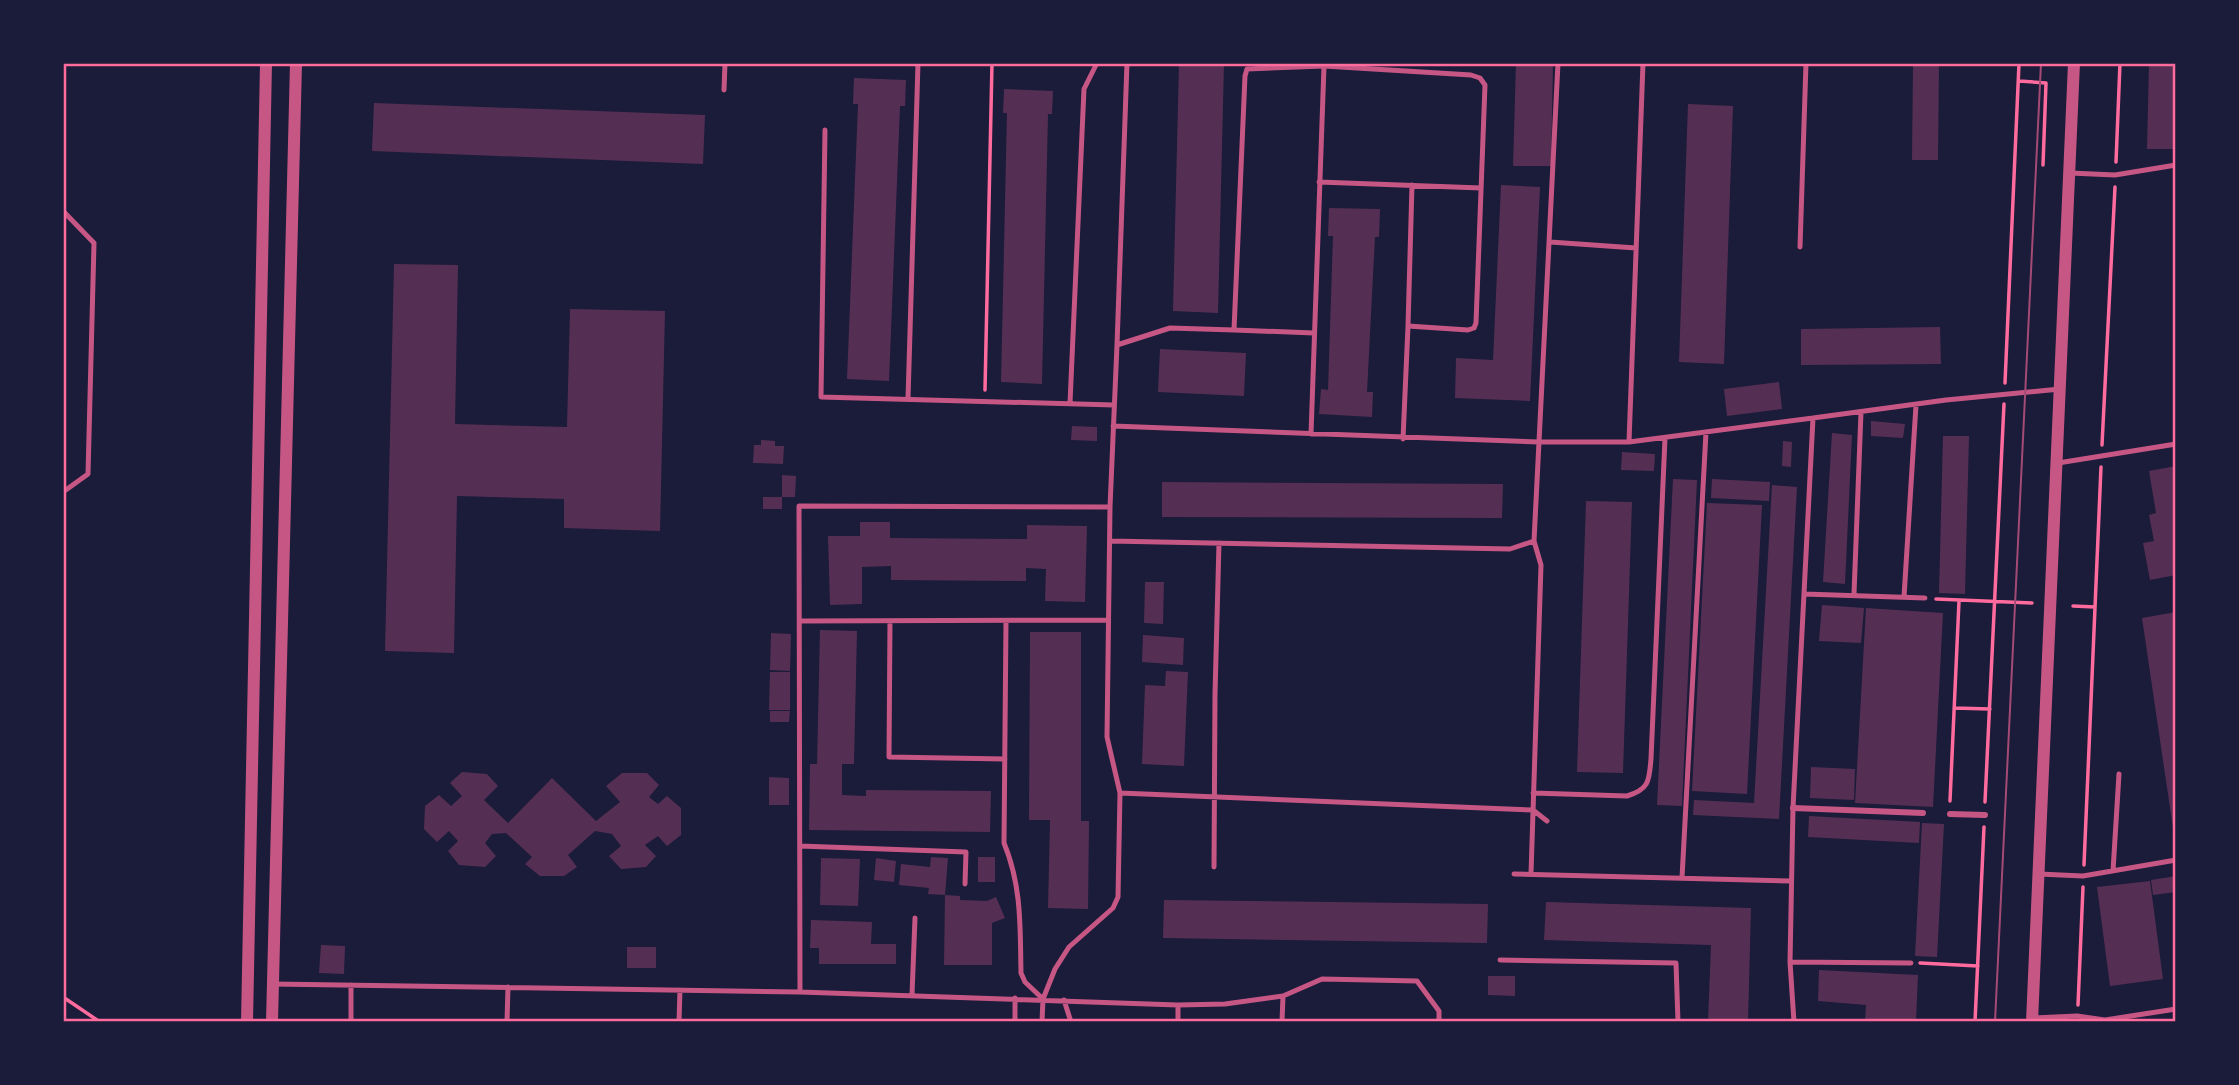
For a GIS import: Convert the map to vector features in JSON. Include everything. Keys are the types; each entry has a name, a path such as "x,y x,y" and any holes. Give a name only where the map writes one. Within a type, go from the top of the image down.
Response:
{"street":[{"path":"247,1022 266,63"},
{"path":"272,1022 296,63"},
{"path":"2032,1020 2074,63"},
{"path":"1793,808 1923,813"},
{"path":"1950,814 1985,815"}],"lane":[{"path":"724,90 725,63"},
{"path":"908,399 918,63"},
{"path":"1070,404 1084,89 1097,63"},
{"path":"1042,1022 1043,999 1055,969 1069,947 1113,908 1118,897 1120,793 1107,737 1108,620 1127,63"},
{"path":"1531,874 1541,565 1534,541 1558,63"},
{"path":"1629,442 1643,63"},
{"path":"1800,247 1806,63"},
{"path":"1234,330 1247,69 1324,65 1471,75 1480,78 1485,85 1474,328 1468,330 1408,326"},
{"path":"1311,434 1324,65"},
{"path":"825,130 821,397 1114,405"},
{"path":"2070,173 2115,176 2176,165"},
{"path":"1319,182 1481,188"},
{"path":"1403,439 1412,186"},
{"path":"63,211 94,243 88,474 63,492"},
{"path":"1549,242 1636,248"},
{"path":"1117,345 1170,328 1314,333"},
{"path":"1113,426 1403,439 1629,442 2060,389"},
{"path":"1905,597 1916,405"},
{"path":"1854,594 1861,412"},
{"path":"1794,1022 1790,962 1793,808 1813,418"},
{"path":"1682,878 1706,432"},
{"path":"1534,793 1627,796 1641,792 1648,783 1665,438"},
{"path":"2057,463 2176,444"},
{"path":"800,992 799,506 1110,507"},
{"path":"1110,541 1510,549 1534,541"},
{"path":"1214,867 1219,543"},
{"path":"1804,594 1925,598"},
{"path":"799,621 1108,620"},
{"path":"890,621 889,757 1005,759"},
{"path":"1006,621 1004,843 1014,867 1019,898 1021,973 1043,999"},
{"path":"2113,871 2119,774"},
{"path":"1120,793 1533,810 1547,821"},
{"path":"800,846 966,852 965,884"},
{"path":"2039,874 2083,876 2176,860"},
{"path":"1514,874 1791,881"},
{"path":"912,995 915,918"},
{"path":"1500,960 1676,963 1678,1022"},
{"path":"1790,962 1911,963"},
{"path":"272,984 800,992 1225,1004 1283,996 1322,979 1417,981 1439,1011 1439,1022"},
{"path":"351,985 351,1022"},
{"path":"507,1022 508,987"},
{"path":"680,990 680,1022"},
{"path":"1282,1022 1283,996"},
{"path":"1015,998 1015,1022"},
{"path":"1064,1000 1071,1022"},
{"path":"1178,1004 1178,1022"},
{"path":"2032,1020 2077,1016 2105,1020 2176,1009"}],"path":[{"path":"985,401 992,63"},
{"path":"1975,1022 2019,63"},
{"path":"2077,1016 2120,63"},
{"path":"2018,81 2046,83 2043,165"},
{"path":"1925,598 2032,603"},
{"path":"1950,814 1959,601"},
{"path":"2073,606 2095,607"},
{"path":"1954,708 1990,709"},
{"path":"1911,963 1978,966"},
{"path":"63,997 100,1022"}],"building":[{"path":"1179,63 1224,63 1218,313 1173,311"},
{"path":"1516,63 1553,63 1551,166 1513,166"},
{"path":"1913,63 1939,63 1938,160 1912,160"},
{"path":"2149,63 2176,63 2176,149 2147,149"},
{"path":"854,78 906,80 905,106 900,106 889,381 847,379 858,104 853,104"},
{"path":"1004,89 1053,91 1052,114 1048,114 1042,384 1001,382 1007,113 1003,113"},
{"path":"374,103 705,115 703,164 372,151"},
{"path":"1688,104 1733,106 1724,364 1679,362"},
{"path":"1501,185 1540,187 1530,401 1455,398 1456,358 1493,360"},
{"path":"1329,208 1380,209 1379,237 1375,237 1367,392 1373,392 1372,417 1319,414 1321,389 1328,390 1333,236 1328,236"},
{"path":"394,264 458,265 455,424 567,427 570,309 665,311 660,531 564,528 564,499 457,496 454,653 385,651"},
{"path":"1940,327 1941,364 1801,365 1801,329"},
{"path":"1160,349 1246,353 1244,396 1158,392"},
{"path":"1779,382 1782,409 1727,416 1724,389"},
{"path":"1871,421 1905,424 1903,438 1871,436"},
{"path":"1072,426 1097,427 1097,441 1071,440"},
{"path":"1832,433 1852,435 1845,584 1823,582"},
{"path":"1943,436 1969,436 1965,594 1939,593"},
{"path":"761,440 775,441 775,446 784,446 783,464 753,463 754,445 761,445"},
{"path":"1783,441 1792,442 1791,467 1782,466"},
{"path":"1622,452 1655,454 1654,471 1621,470"},
{"path":"2176,466 2176,575 2150,580 2143,543 2154,541 2149,515 2156,513 2149,471"},
{"path":"782,475 796,476 795,497 782,497"},
{"path":"1673,479 1697,480 1682,806 1657,805"},
{"path":"1712,479 1770,482 1769,501 1711,498"},
{"path":"1162,482 1503,484 1502,518 1162,517"},
{"path":"1772,485 1797,487 1779,819 1693,815 1694,800 1754,803"},
{"path":"763,497 782,497 782,509 763,509"},
{"path":"1586,501 1632,502 1623,773 1577,772"},
{"path":"1707,503 1762,505 1747,794 1692,791"},
{"path":"860,522 890,522 890,538 1027,539 1027,525 1087,526 1085,602 1045,601 1046,569 1026,568 1026,581 891,580 891,566 862,567 862,604 830,605 828,536 860,536"},
{"path":"1145,582 1164,582 1163,624 1144,623"},
{"path":"1822,605 1864,608 1861,643 1819,641"},
{"path":"1866,608 1943,613 1933,807 1855,803"},
{"path":"2176,612 2176,835 2174,835 2142,618"},
{"path":"820,630 857,631 854,764 842,764 842,795 866,796 866,790 991,791 990,832 809,830 810,764 817,764"},
{"path":"1030,632 1081,632 1081,821 1089,821 1088,909 1048,908 1050,820 1029,820"},
{"path":"771,633 791,634 790,671 770,670"},
{"path":"1143,635 1184,638 1183,665 1142,662"},
{"path":"1166,671 1188,672 1184,766 1142,764 1145,685 1165,686"},
{"path":"770,672 790,672 790,710 769,710"},
{"path":"770,711 790,711 789,722 770,722"},
{"path":"1811,767 1855,769 1854,800 1810,798"},
{"path":"462,772 487,774 498,786 484,800 508,823 552,778 596,821 620,802 606,786 622,773 647,773 659,785 649,797 658,804 667,796 681,808 681,835 667,846 658,836 645,845 656,856 646,867 621,869 609,856 621,846 612,834 595,831 568,855 577,867 564,876 540,876 525,864 532,857 506,833 492,834 485,843 496,856 485,867 459,865 448,851 458,841 449,831 437,842 424,829 425,806 439,795 451,806 462,796 450,783"},
{"path":"769,777 789,778 789,805 769,805"},
{"path":"1809,816 1920,822 1919,843 1808,837"},
{"path":"1922,823 1944,824 1937,957 1915,956"},
{"path":"931,857 948,858 945,895 928,894 929,888 899,885 901,864 930,867"},
{"path":"978,857 995,857 995,882 978,882"},
{"path":"821,858 860,859 858,906 820,905"},
{"path":"876,858 896,861 894,882 874,880"},
{"path":"2176,876 2176,892 2153,895 2151,880"},
{"path":"2150,881 2163,979 2110,986 2097,887"},
{"path":"945,895 960,896 960,900 987,901 996,897 1005,918 992,923 992,965 944,965"},
{"path":"1164,900 1488,904 1487,943 1163,938"},
{"path":"1546,902 1751,908 1748,1022 1708,1022 1711,945 1544,940"},
{"path":"811,920 872,922 871,944 896,944 896,964 819,964 819,948 810,948"},
{"path":"321,945 345,946 344,974 319,973"},
{"path":"627,947 656,947 656,968 627,968"},
{"path":"1819,970 1918,975 1916,1022 1865,1022 1866,1005 1818,1001"},
{"path":"1488,976 1515,976 1515,996 1488,995"}],"tram line":[{"path":"1995,1022 2041,63"}]}
